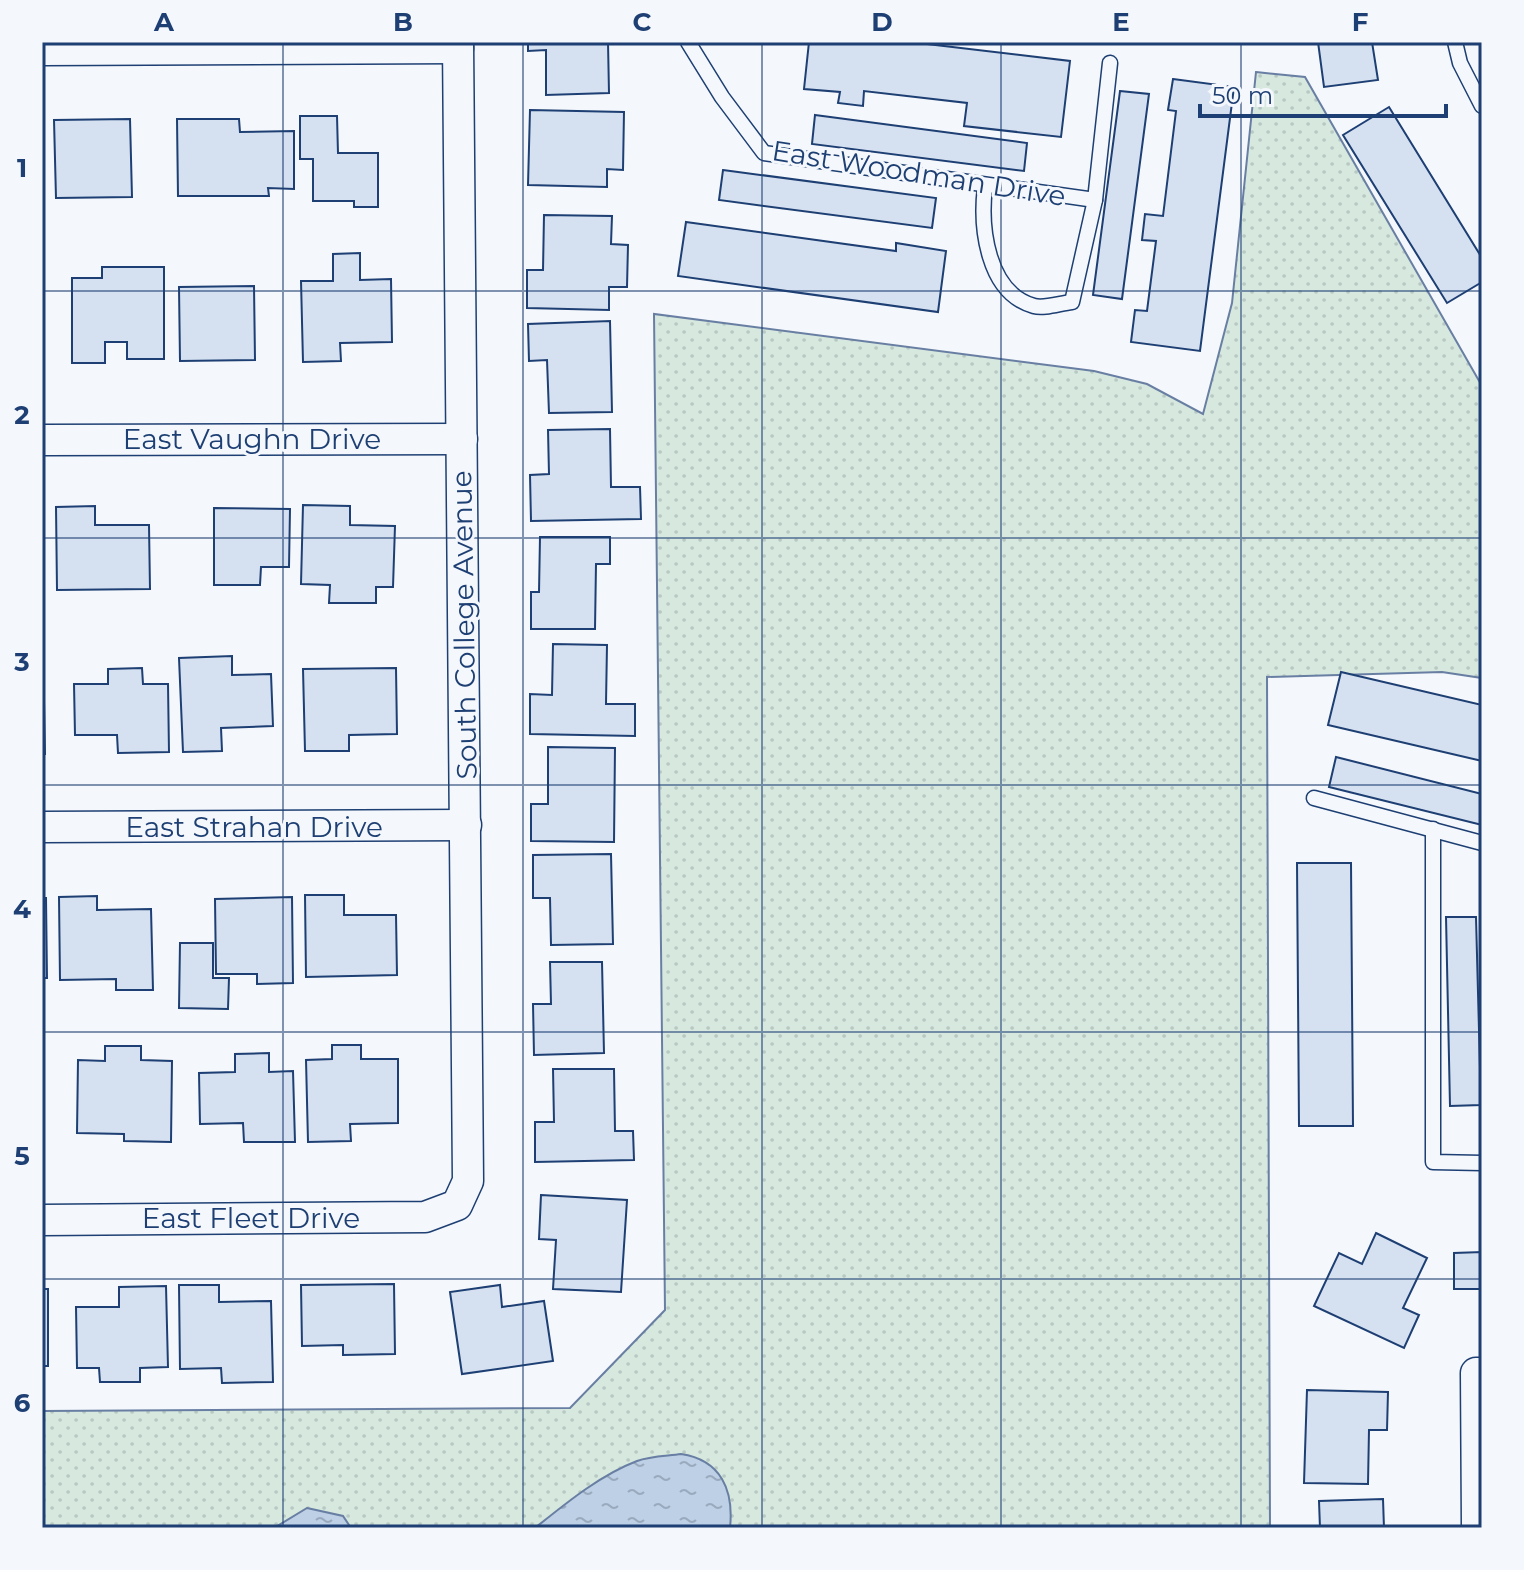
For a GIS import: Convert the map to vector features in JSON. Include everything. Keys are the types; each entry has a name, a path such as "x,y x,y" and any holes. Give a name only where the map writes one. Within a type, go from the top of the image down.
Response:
{"street":[{"path":"42,50 458,45"},
{"name":"South College Avenue","path":"457,1205 468,1181 458,45"},
{"name":"East Vaughn Drive","path":"42,440 462,439"},
{"name":"East Strahan Drive","path":"42,827 466,825"},
{"name":"East Fleet Drive","path":"42,1220 425,1217 457,1205"},
{"path":"1477,1528 1479,1373"}],"lane":[{"name":"East Woodman Drive","path":"688,42 722,97 764,153 985,187 1095,200"},
{"path":"1455,42 1460,63 1482,106"},
{"path":"985,187 982,210 986,253 1012,293 1036,307 1072,302 1095,200 1110,63"},
{"path":"1314,798 1482,843"},
{"path":"1433,829 1433,1162 1482,1163"}],"shaded area":[{"path":"1256,72 1305,77 1482,386 1482,678 1442,672 1267,677 1270,1528 42,1528 42,1411 570,1408 665,1310 654,314 1094,371 1147,384 1203,414 1232,303"}],"water":[{"path":"681,1454 706,1463 722,1479 730,1501 730,1528 535,1528 583,1491 623,1467 647,1458"},
{"path":"307,1508 343,1516 351,1528 274,1528"}],"building":[{"path":"528,42 608,42 609,93 546,95 546,50 528,51"},
{"path":"809,42 910,42 1070,61 1061,137 964,126 967,103 864,91 863,106 838,103 840,92 804,89"},
{"path":"1318,42 1372,42 1378,80 1324,87"},
{"path":"1173,79 1234,87 1200,351 1131,342 1135,310 1147,311 1156,241 1142,240 1145,214 1163,216 1176,111 1168,110"},
{"path":"1120,91 1149,94 1122,299 1093,295"},
{"path":"1389,107 1482,258 1482,282 1447,303 1343,135"},
{"path":"530,110 624,112 623,170 607,169 607,187 528,185"},
{"path":"815,115 1027,143 1024,171 812,144"},
{"path":"300,116 337,116 338,153 378,153 378,207 354,207 354,201 313,201 313,159 300,159"},
{"path":"130,119 132,197 56,198 54,120"},
{"path":"177,119 239,119 240,132 294,131 294,189 268,188 269,196 178,196"},
{"path":"723,170 936,198 932,228 719,200"},
{"path":"544,215 612,216 611,244 628,245 627,287 609,287 609,310 527,308 527,270 543,270"},
{"path":"686,222 896,251 896,243 946,251 938,312 678,276"},
{"path":"360,253 360,280 391,279 392,342 340,343 341,361 303,362 301,281 333,281 333,254"},
{"path":"102,267 164,267 164,359 127,359 127,342 105,342 105,363 72,363 72,278 102,278"},
{"path":"254,286 255,360 180,361 179,287"},
{"path":"610,321 612,412 549,413 547,360 529,361 528,324"},
{"path":"610,429 611,487 640,487 641,519 531,521 530,475 549,474 548,430"},
{"path":"303,505 350,506 350,525 395,526 393,587 376,587 376,603 329,603 330,585 301,584"},
{"path":"95,506 95,525 149,525 150,589 57,590 56,507"},
{"path":"44,508 43,589 42,589"},
{"path":"214,508 290,509 289,567 261,567 260,585 214,585"},
{"path":"540,537 610,537 610,564 596,564 595,629 531,629 531,592 539,592"},
{"path":"553,644 607,645 606,704 635,704 635,736 530,734 530,694 552,695"},
{"path":"43,649 45,754 42,754"},
{"path":"232,656 232,675 271,674 273,726 221,728 222,751 183,752 179,658"},
{"path":"142,668 143,684 168,684 169,752 118,753 117,735 75,735 74,684 108,684 108,669"},
{"path":"396,668 397,734 349,735 349,751 305,751 303,669"},
{"path":"1341,672 1482,705 1482,761 1328,725"},
{"path":"548,747 615,748 614,842 531,841 531,804 548,804"},
{"path":"1336,757 1482,794 1482,825 1329,787"},
{"path":"611,854 613,944 551,945 550,898 533,898 533,855"},
{"path":"1297,863 1351,863 1353,1126 1299,1126"},
{"path":"305,895 344,895 344,915 396,915 397,975 306,977"},
{"path":"97,896 97,910 151,909 153,990 116,990 116,979 60,980 59,897"},
{"path":"292,897 293,983 257,984 257,974 216,974 215,899"},
{"path":"42,898 46,898 47,978 42,978"},
{"path":"1446,917 1476,917 1481,1105 1450,1106"},
{"path":"180,943 213,943 213,978 229,978 228,1009 179,1008"},
{"path":"550,962 602,962 604,1053 534,1055 533,1004 551,1004"},
{"path":"332,1045 361,1045 361,1059 398,1059 398,1123 350,1124 351,1141 308,1142 306,1060 332,1059"},
{"path":"105,1046 141,1046 141,1060 172,1061 171,1142 124,1141 124,1134 77,1133 78,1060 105,1061"},
{"path":"269,1053 269,1072 293,1071 295,1142 244,1142 243,1123 200,1124 199,1073 235,1072 235,1054"},
{"path":"553,1069 614,1069 615,1131 633,1131 634,1160 535,1162 535,1122 554,1122"},
{"path":"541,1195 627,1200 621,1292 553,1289 556,1240 539,1239"},
{"path":"1376,1233 1427,1258 1403,1308 1419,1315 1404,1348 1314,1306 1339,1253 1362,1264"},
{"path":"1482,1252 1482,1289 1454,1289 1454,1253"},
{"path":"394,1284 395,1354 343,1355 343,1345 302,1346 301,1285"},
{"path":"179,1285 219,1285 219,1302 271,1301 273,1382 222,1383 221,1368 180,1369"},
{"path":"500,1285 502,1307 544,1301 553,1361 462,1374 450,1292"},
{"path":"166,1286 168,1367 140,1368 140,1382 100,1382 99,1368 77,1368 76,1307 119,1307 119,1287"},
{"path":"42,1289 48,1289 48,1366 42,1366"},
{"path":"1307,1390 1388,1392 1387,1430 1369,1430 1368,1484 1304,1483"},
{"path":"1383,1499 1384,1528 1320,1528 1319,1501"}]}
